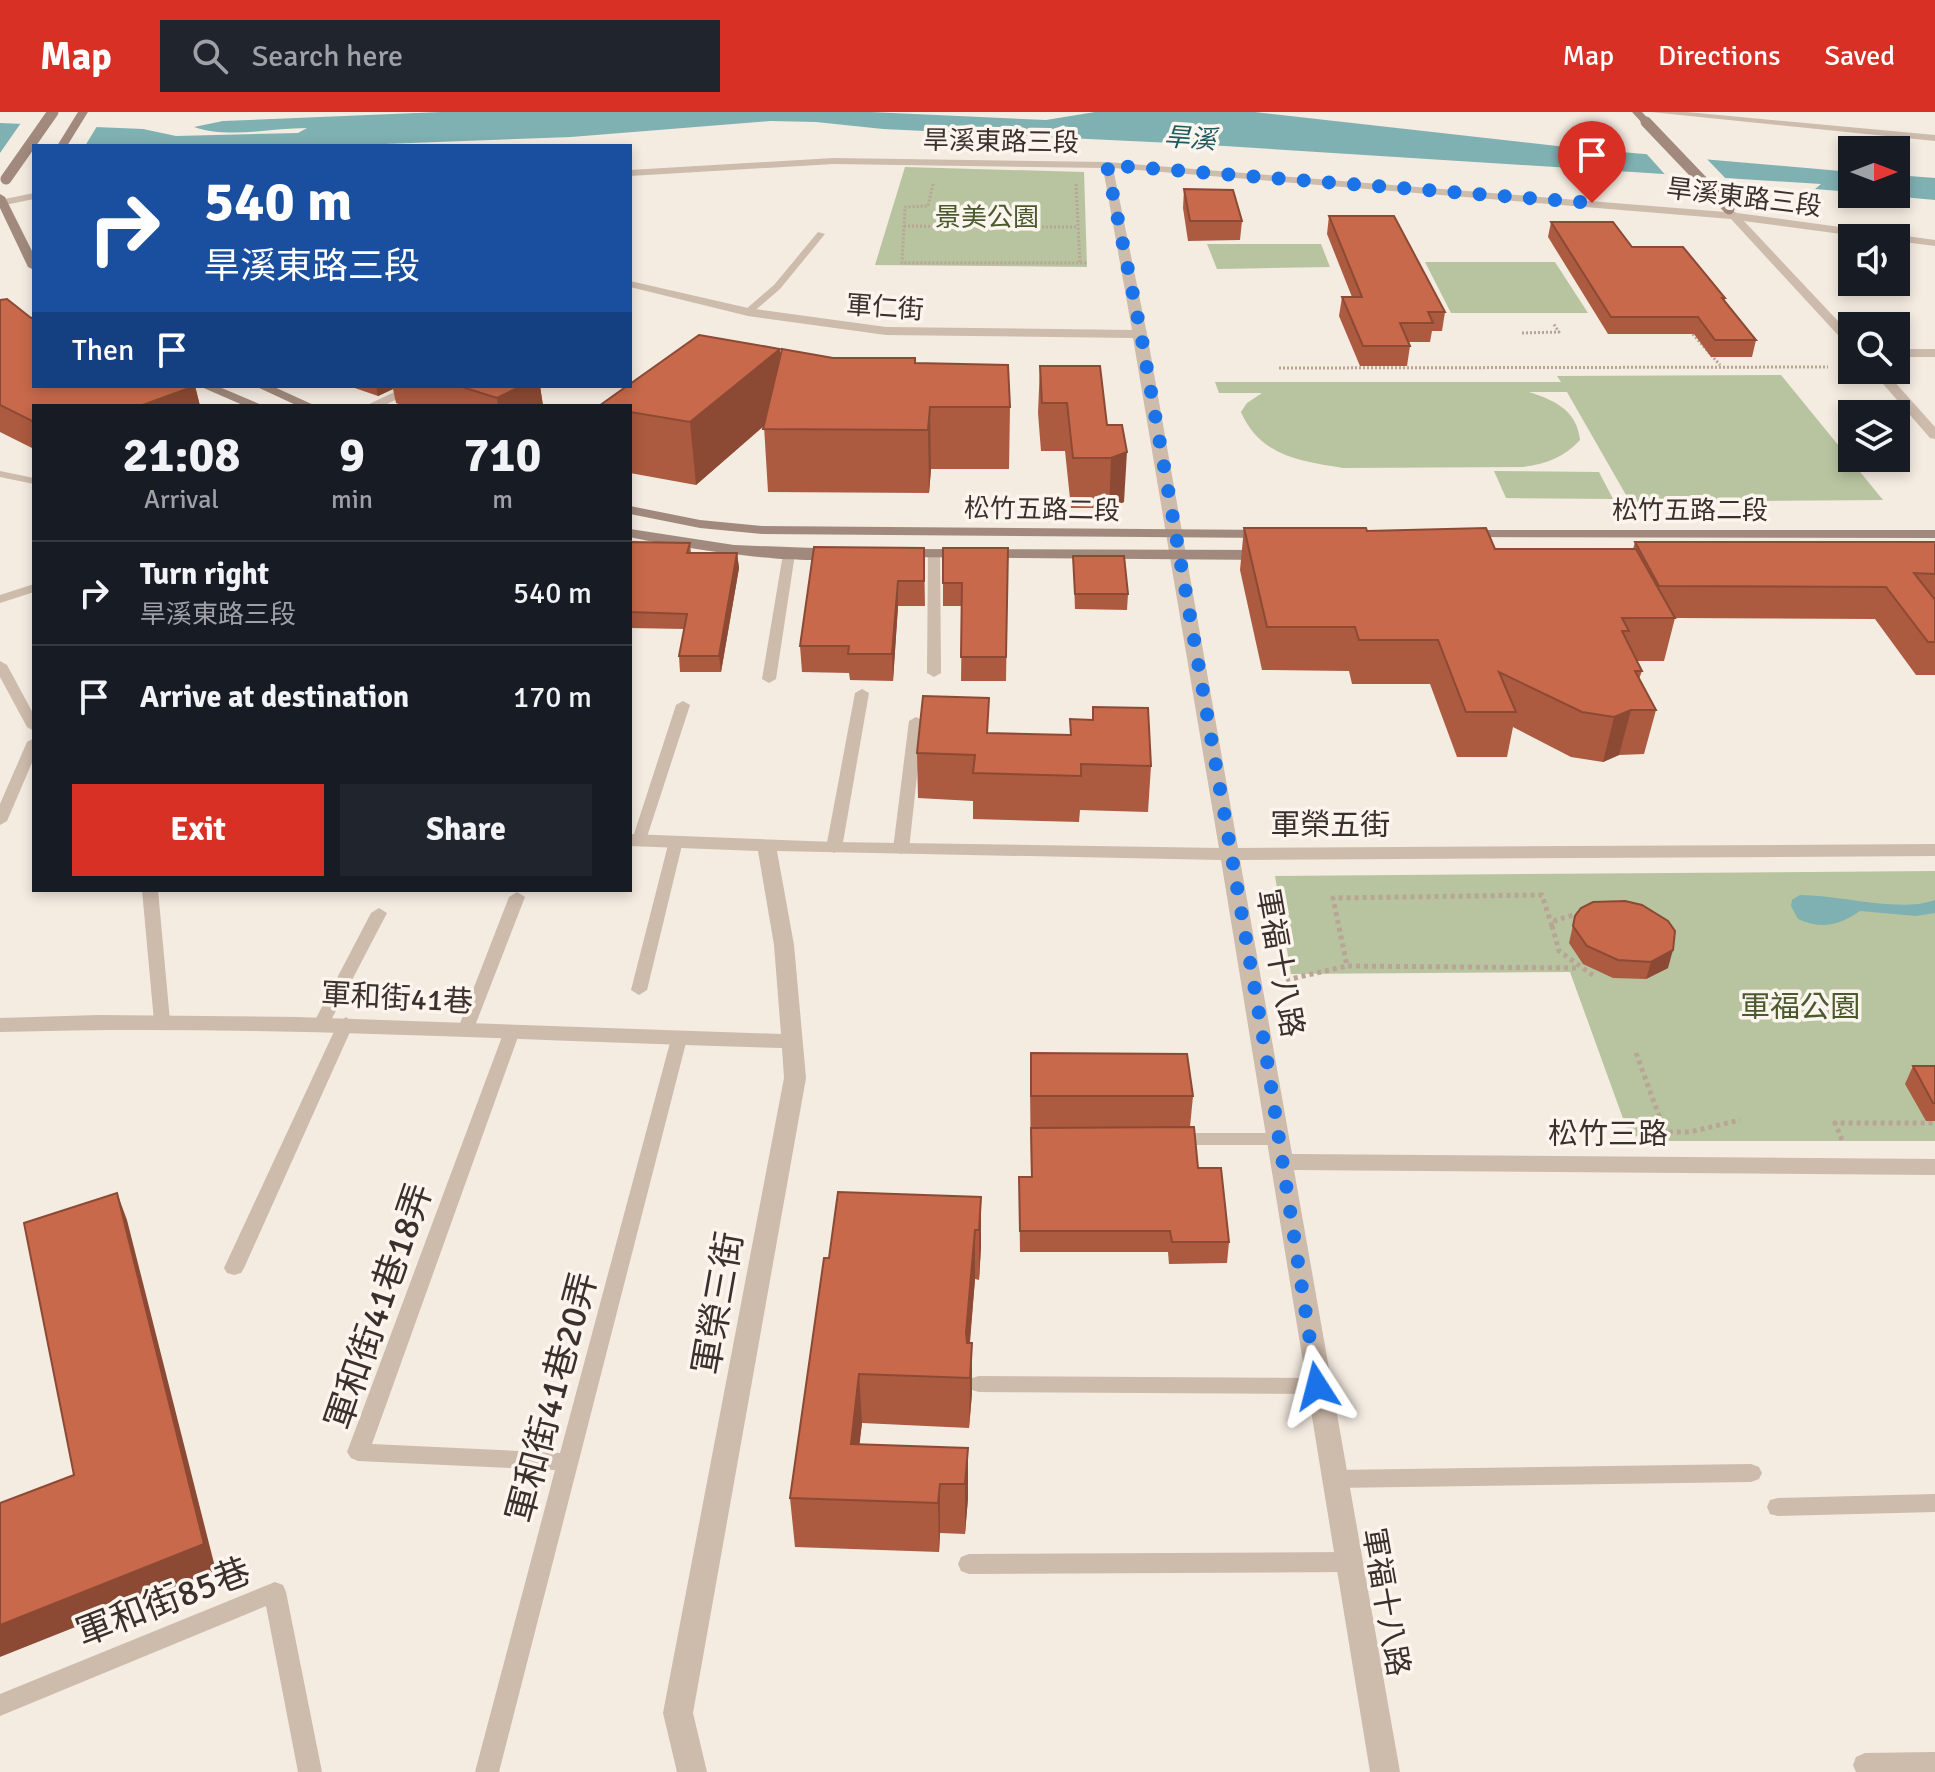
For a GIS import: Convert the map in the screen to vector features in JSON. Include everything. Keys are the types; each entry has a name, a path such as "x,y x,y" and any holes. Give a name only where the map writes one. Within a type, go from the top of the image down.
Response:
{"street":[{"path":"33,144 53,112"},
{"path":"63,144 83,112"},
{"path":"1637,112 1838,328"},
{"path":"1656,112 1935,138"},
{"path":"2,194 32,146"},
{"name":"旱溪東路三段","path":"632,173 834,161 1107,165 1732,213 1838,229"},
{"name":"軍福十八路","path":"1107,165 1141,334 1231,854 1317,1386 1385,1772"},
{"path":"2,194 32,196"},
{"path":"2,194 32,262"},
{"name":"旱溪東路三段","path":"1910,240 1935,243"},
{"name":"軍仁街","path":"634,288 748,312 886,331 1141,334"},
{"path":"1910,353 1935,353"},
{"path":"1889,384 1935,435"},
{"path":"210,388 252,404"},
{"path":"266,388 304,404"},
{"path":"377,404 413,388"},
{"name":"松竹五路二段","path":"632,510 700,524 762,530 1285,534"},
{"path":"632,533 703,547 789,554 862,554"},
{"name":"松竹五路二段","path":"1443,534 1935,534"},
{"name":"松竹五路二段","path":"890,554 1288,555"},
{"name":"軍榮五街","path":"635,840 834,848 1231,854 1935,850"},
{"name":"軍榮三街","path":"692,1772 678,1713 795,1078 784,945 766,845"},
{"name":"軍和街41巷","path":"0,1025 98,1020 346,1023 511,1034 791,1041"},
{"name":"松竹三路","path":"1280,1151 1935,1167"}],"lane":[{"path":"748,312 777,287 821,234"},
{"path":"0,474 32,481"},
{"path":"769,679 789,554"},
{"path":"934,554 934,673"},
{"path":"0,599 32,589"},
{"path":"0,665 32,723"},
{"path":"834,848 862,693"},
{"path":"635,840 683,705"},
{"path":"901,849 916,721"},
{"path":"0,821 32,747"},
{"path":"639,990 676,841"},
{"path":"150,892 162,1021"},
{"path":"465,1031 517,897"},
{"path":"321,1024 379,913"},
{"path":"234,1268 346,1023"},
{"name":"軍和街41巷18弄","path":"511,1034 358,1452 570,1462"},
{"name":"軍和街41巷20弄","path":"487,1772 679,1039"},
{"path":"1154,1139 1280,1151"},
{"path":"979,1384 1317,1386"},
{"path":"1334,1479 1751,1473"},
{"path":"1778,1507 1935,1503"},
{"path":"969,1564 1349,1562"},
{"name":"軍和街85巷","path":"0,1705 275,1592 310,1772"},
{"path":"1865,1765 1935,1764"}],"path":[{"path":"1076,175 1080,263"},
{"path":"934,182 928,206 905,207 902,263 1087,263"},
{"path":"904,226 1014,227"},
{"path":"1034,227 1077,227"},
{"path":"1522,333 1559,332 1553,323"},
{"path":"1680,331 1690,331 1721,366"},
{"path":"1279,368 1828,367"},
{"path":"1347,966 1333,898 1542,895 1559,951 1594,976"},
{"path":"1552,926 1556,920 1586,911"},
{"path":"1286,980 1347,966 1579,968"},
{"path":"1636,1053 1665,1132 1690,1132 1740,1120"},
{"path":"1842,1140 1835,1123 1935,1123"}],"green space":[{"name":"景美公園","path":"905,167 1084,172 1087,267 875,265"},
{"path":"1207,244 1321,244 1330,267 1217,269"},
{"path":"1425,262 1555,262 1588,313 1451,313"},
{"path":"1781,375 1838,445 1838,472 1860,472 1883,500 1630,502 1567,392 1529,392 1563,408 1578,430 1580,440 1568,451 1547,462 1523,467 1343,468 1297,459 1270,447 1249,427 1241,412 1247,403 1262,393 1219,393 1215,382 1561,382 1557,376"},
{"path":"1494,471 1599,472 1613,499 1506,498"},
{"name":"軍福公園","path":"1935,871 1935,1141 1666,1141 1629,1135 1570,972 1291,974 1275,876"}],"water":[{"name":"旱溪","path":"441,112 871,112 1046,120 1095,112 1255,112 1575,148 1838,171 1838,191 1815,189 1821,184 770,121 571,137 385,144 32,144 32,147 0,166 0,123 143,129 176,136 298,133 307,128 236,133 194,127 223,121"},
{"path":"1910,176 1935,178 1935,200 1910,198"},
{"path":"1800,895 1904,905 1935,900 1935,913 1916,916 1860,911 1838,923 1815,924 1798,919 1791,906 1792,900"}],"pier":[{"path":"23,120 99,123 86,144 32,144 32,171 0,170 0,153"},
{"path":"1644,151 1704,156 1731,184 1669,179"}],"building":[{"path":"1184,189 1233,190 1242,221 1190,221"},
{"path":"1329,216 1394,216 1445,312 1428,312 1433,323 1400,323 1410,346 1363,346 1342,297 1362,297"},
{"path":"1551,222 1613,222 1632,247 1683,247 1756,340 1715,340 1698,317 1611,317"},
{"path":"7,299 32,318 32,388 190,388 146,404 32,404 32,421 0,405 0,300"},
{"path":"699,335 780,349 690,422 632,412 632,404 602,404 624,388 632,388 632,383"},
{"path":"782,349 833,358 915,358 915,363 1008,365 1010,407 930,407 928,430 763,429"},
{"path":"1040,366 1100,366 1107,425 1122,425 1127,452 1111,458 1073,458 1067,403 1042,403"},
{"path":"465,388 517,388 497,398"},
{"path":"1244,528 1366,528 1367,531 1486,528 1495,549 1636,549 1675,618 1622,618 1629,631 1622,631 1642,671 1635,671 1656,710 1631,710 1614,717 1582,712 1499,672 1516,712 1466,712 1438,640 1359,640 1355,627 1267,627"},
{"path":"632,542 690,543 687,553 737,553 719,656 679,656 687,614 632,612"},
{"path":"1635,542 1935,542 1935,574 1914,573 1935,600 1935,642 1928,642 1886,587 1659,586"},
{"path":"814,547 924,548 924,581 898,581 892,654 848,654 849,646 800,646"},
{"path":"943,548 1008,548 1006,657 961,657 962,583 943,583"},
{"path":"1073,556 1124,556 1128,594 1075,594"},
{"path":"923,696 989,698 987,733 1071,735 1070,719 1093,720 1093,707 1148,708 1151,766 1081,764 1081,776 973,773 975,755 917,753"},
{"path":"1625,901 1642,905 1668,921 1675,931 1673,950 1651,962 1618,960 1587,946 1573,926 1581,908 1593,902"},
{"path":"1031,1053 1187,1054 1193,1096 1031,1096"},
{"path":"1913,1066 1935,1066 1935,1103 1933,1103"},
{"path":"1194,1127 1198,1168 1221,1168 1229,1242 1172,1242 1170,1231 1020,1231 1019,1177 1032,1177 1031,1128"},
{"path":"838,1192 981,1197 966,1333 967,1343 972,1343 970,1378 859,1374 851,1444 968,1448 965,1484 940,1484 938,1503 790,1498 824,1258 829,1258"},
{"path":"117,1193 204,1544 0,1625 0,1503 74,1475 24,1223"}],"route":[{"path":"1317,1386 1266,1054 1177,556 1141,334 1107,165 1592,203"}]}
